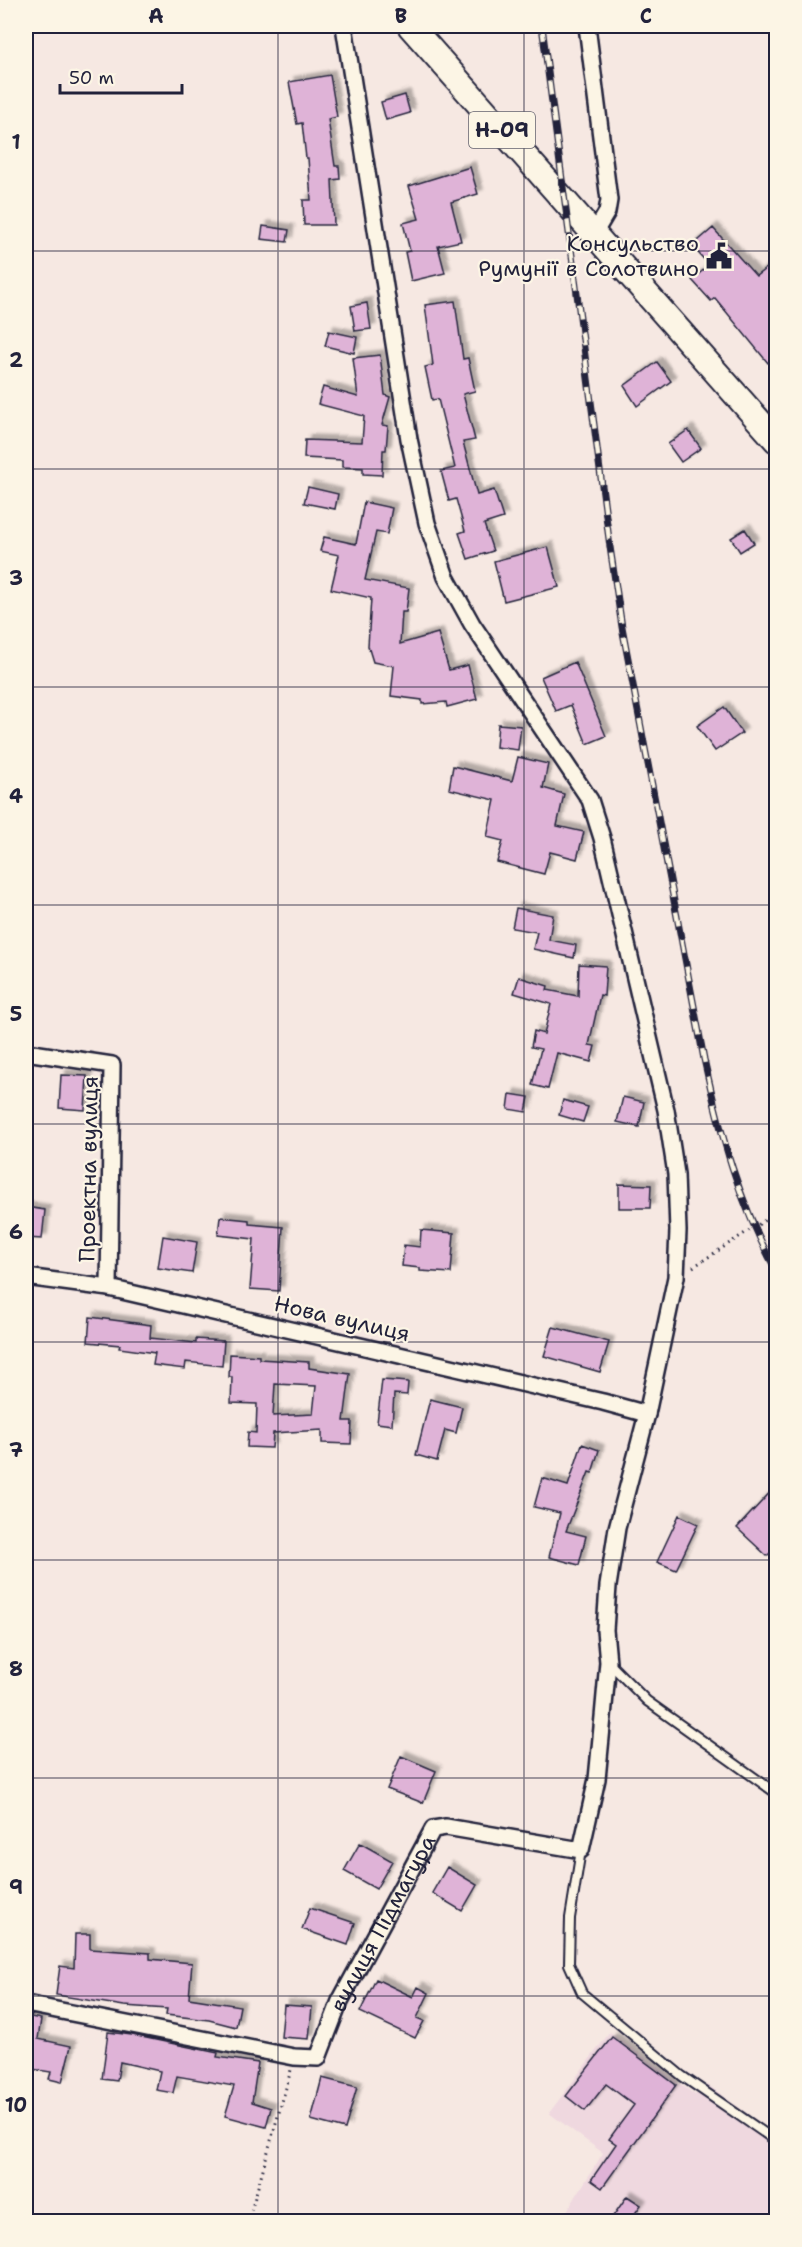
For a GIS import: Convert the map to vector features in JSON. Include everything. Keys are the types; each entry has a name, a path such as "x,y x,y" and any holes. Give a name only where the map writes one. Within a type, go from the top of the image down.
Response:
{"main road":[{"name":"Н-09","path":"410,26 777,441"}],"street":[{"path":"344,26 409,439 427,523 446,577 472,624 590,800 602,838 666,1110 676,1174 678,1231 676,1278 647,1414 617,1528 608,1586 605,1630 608,1662 597,1779 581,1850"},
{"path":"587,26 609,200 607,212 594,234"},
{"name":"Проектна вулиця","path":"26,1052 112,1065 109,1288"},
{"name":"Нова вулиця","path":"26,1277 109,1288 647,1414"},
{"name":"вулиця Підмагура","path":"26,2004 294,2057 318,2058 340,2001 433,1829 446,1827 581,1850"}],"lane":[{"path":"608,1662 647,1701 777,1792"},
{"path":"581,1850 570,1918 569,1964 582,1993 682,2076 777,2140"}],"path":[{"path":"676,1278 777,1213"},
{"path":"248,2222 294,2057"}],"shaded area":[{"path":"610,2032 695,2095 708,2085 776,2135 776,2221 576,2221 565,2214 603,2153 549,2113"}],"building":[{"path":"330,75 337,117 328,119 335,166 339,166 340,179 332,180 334,225 304,225 303,200 311,200 308,158 306,158 302,123 297,124 289,82"},
{"path":"405,95 410,113 386,120 381,102"},
{"path":"470,167 478,194 451,202 461,241 438,246 445,273 411,281 405,252 410,251 403,223 419,219 409,186"},
{"path":"263,226 289,230 287,242 261,239"},
{"path":"713,228 756,276 777,260 777,356 768,363 715,298 711,301 692,280 709,265 692,246"},
{"path":"455,301 463,359 468,358 475,391 463,394 475,440 463,442 477,495 494,490 503,518 484,524 493,551 468,559 459,533 465,531 456,499 449,501 441,471 455,468 438,399 432,400 425,367 433,365 425,305"},
{"path":"367,303 371,329 355,331 351,306"},
{"path":"329,331 357,337 354,353 325,346"},
{"path":"380,355 385,395 390,397 382,425 388,426 386,450 383,450 382,475 363,474 363,468 342,467 342,460 304,458 305,440 362,442 364,416 318,404 323,387 358,397 353,358"},
{"path":"657,362 671,381 637,406 624,386"},
{"path":"688,430 701,448 681,462 668,444"},
{"path":"308,487 338,494 335,509 304,503"},
{"path":"364,502 392,508 387,534 376,532 365,580 409,588 406,612 402,612 400,644 438,633 449,670 468,665 477,699 447,707 446,702 422,704 422,700 391,696 394,666 373,662 368,646 371,598 331,589 339,555 320,551 324,537 356,544"},
{"path":"745,529 754,543 740,552 731,538"},
{"path":"548,547 559,587 504,601 494,561"},
{"path":"575,662 606,736 587,744 571,705 556,711 541,677"},
{"path":"724,707 742,733 715,751 697,726"},
{"path":"498,724 521,726 518,750 496,747"},
{"path":"518,757 548,764 543,788 564,794 557,826 584,832 577,859 550,852 544,874 497,862 503,841 487,837 495,800 449,789 453,766 512,781"},
{"path":"516,908 553,915 549,940 576,945 574,958 533,949 537,932 512,928"},
{"path":"579,964 606,966 604,996 600,995 589,1045 595,1046 591,1062 557,1053 548,1089 532,1085 541,1049 531,1047 534,1031 544,1034 551,1004 514,993 519,977 548,986 547,990 578,996"},
{"path":"61,1075 87,1076 85,1110 59,1108"},
{"path":"510,1094 529,1097 526,1112 508,1109"},
{"path":"623,1097 644,1102 639,1127 617,1122"},
{"path":"563,1100 588,1107 583,1122 559,1115"},
{"path":"619,1184 651,1185 650,1208 619,1208"},
{"path":"26,1207 45,1210 42,1239 26,1238"},
{"path":"220,1217 249,1220 249,1224 283,1227 279,1291 250,1289 254,1239 218,1235"},
{"path":"421,1230 454,1233 451,1273 420,1271 420,1268 402,1266 404,1245 420,1247"},
{"path":"163,1236 197,1242 192,1273 158,1268"},
{"path":"90,1317 151,1325 150,1338 196,1343 196,1339 224,1341 222,1366 186,1362 185,1369 153,1365 155,1353 119,1348 120,1345 88,1342"},
{"path":"553,1327 609,1342 600,1372 544,1356"},
{"path":"230,1354 259,1356 259,1359 309,1362 309,1368 350,1374 344,1421 352,1421 351,1444 322,1443 322,1430 273,1433 272,1448 247,1447 248,1432 256,1433 257,1404 231,1403 232,1377 229,1377","holes":["275,1384 316,1386 313,1414 273,1416"]},
{"path":"382,1380 408,1382 407,1395 394,1394 392,1425 377,1423"},
{"path":"430,1399 462,1407 456,1433 445,1430 437,1461 416,1455"},
{"path":"582,1444 599,1450 592,1473 589,1472 566,1531 586,1536 579,1565 549,1557 560,1513 534,1507 542,1478 568,1486"},
{"path":"777,1485 777,1546 767,1556 737,1528"},
{"path":"679,1515 698,1524 676,1570 657,1562"},
{"path":"401,1756 436,1771 423,1803 387,1789"},
{"path":"360,1843 392,1861 376,1889 344,1871"},
{"path":"447,1867 477,1885 462,1911 432,1893"},
{"path":"310,1908 355,1923 348,1945 302,1929"},
{"path":"75,1934 90,1934 90,1949 150,1953 150,1959 192,1963 189,1998 240,2006 236,2027 209,2020 166,2015 167,2009 124,2006 56,1995 60,1966 74,1968"},
{"path":"376,1979 413,1997 418,1987 429,1993 417,2018 424,2021 415,2038 360,2012"},
{"path":"284,2005 312,2007 309,2039 281,2037"},
{"path":"26,2016 41,2019 38,2039 71,2046 62,2082 49,2079 51,2072 26,2068"},
{"path":"108,2032 218,2053 217,2057 258,2063 252,2102 271,2108 266,2127 225,2116 234,2086 177,2076 173,2093 156,2090 160,2071 120,2062 117,2081 102,2079"},
{"path":"612,2037 676,2085 602,2188 591,2180 616,2144 609,2139 634,2105 606,2084 585,2111 566,2096"},
{"path":"322,2078 357,2087 345,2129 311,2120"},
{"path":"627,2196 641,2205 629,2222 609,2222"}],"railway":[{"path":"542,26 622,627 710,1086 741,1193 776,1270"}],"place":[{"name":"Консульство Румунії в Солотвино","path":"719,256"}]}
